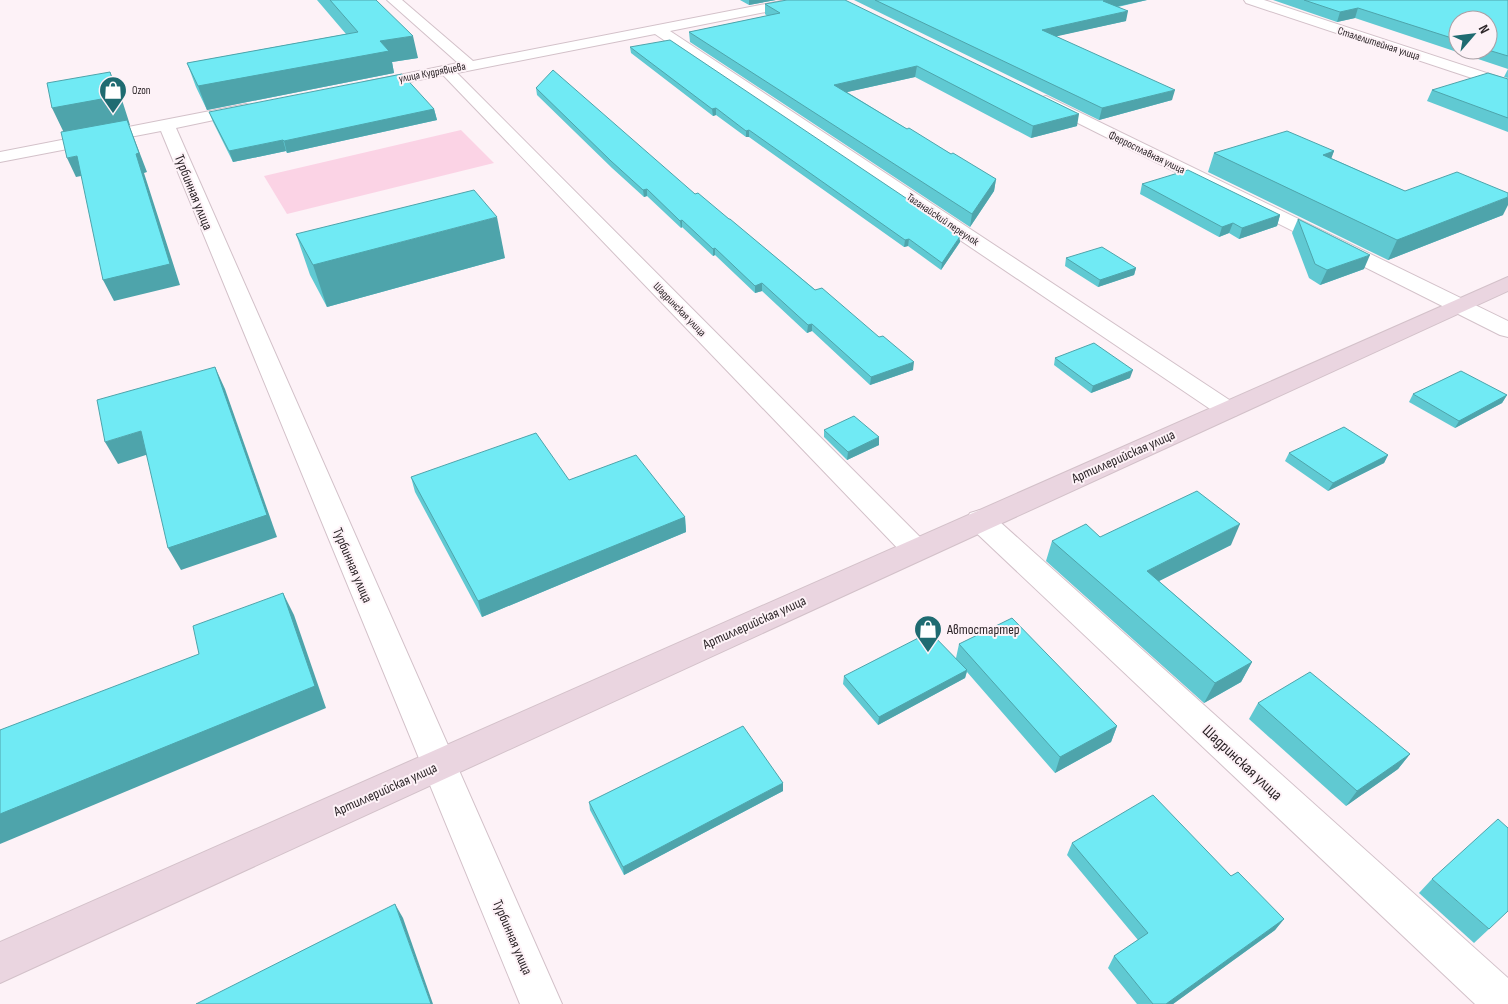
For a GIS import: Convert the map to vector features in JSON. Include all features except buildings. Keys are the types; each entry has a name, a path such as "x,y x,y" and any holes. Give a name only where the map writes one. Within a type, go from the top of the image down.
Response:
{"street":[{"path":"394,0 470,65"},
{"name":"улица Кудрявцева","path":"359,87 806,0"},
{"name":"Сталелитейная улица","path":"1251,0 1508,85"},
{"name":"Таганайский переулок","path":"658,28 1228,410"},
{"name":"Шадринская улица","path":"446,70 915,549"},
{"name":"Ферросплавная улица","path":"1028,93 1508,330"},
{"path":"0,157 263,106"},
{"name":"Турбинная улица","path":"167,125 541,1004"},
{"name":"Артиллерийская улица","path":"0,963 1508,283"},
{"name":"Шадринская улица","path":"980,520 1506,1004"}],"shaded area":[{"path":"461,130 494,163 287,214 264,176"}],"place":[{"name":"Ozon","path":"113,114"},
{"name":"Автостартер","path":"928,653"}]}
